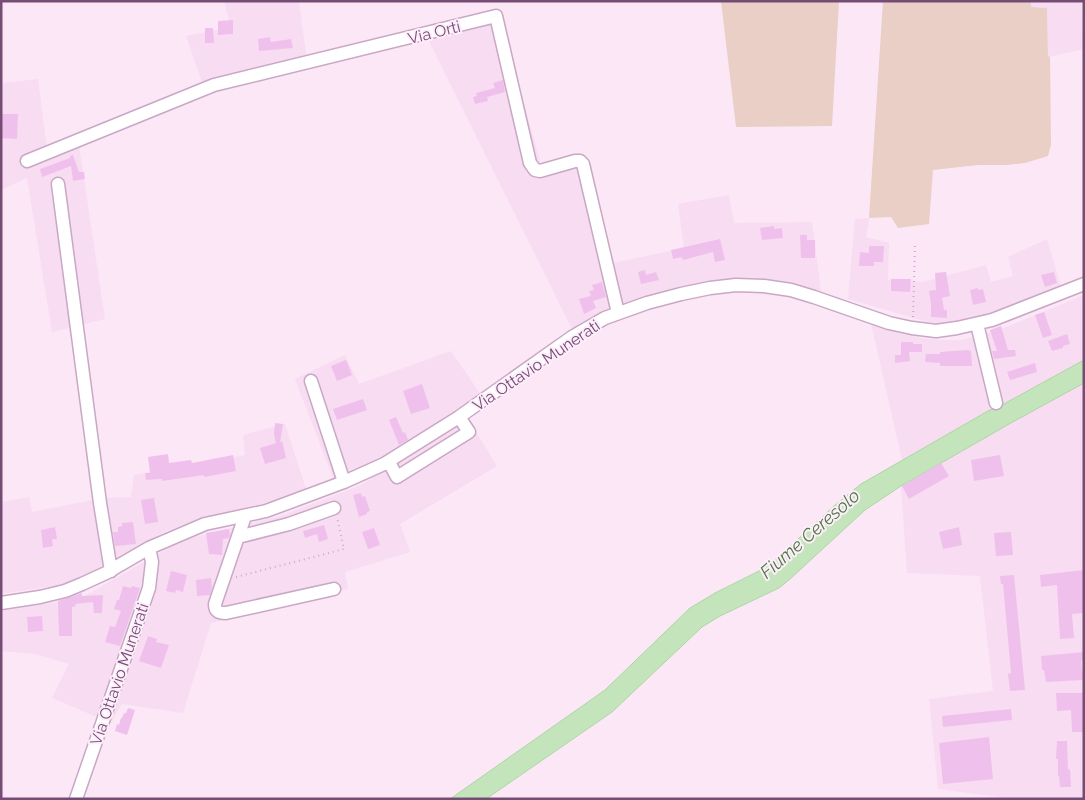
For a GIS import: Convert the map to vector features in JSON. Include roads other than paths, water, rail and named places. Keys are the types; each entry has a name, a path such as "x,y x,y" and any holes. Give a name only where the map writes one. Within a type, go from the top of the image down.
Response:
{"street":[{"name":"Via Orti","path":"28,161 214,85 496,16 530,163 535,170 540,171 575,161 580,161 583,164 618,313"},
{"path":"58,184 110,570"},
{"name":"Via Ottavio Munerati","path":"1,603 65,591 110,570 150,548 205,524 266,511 344,482 389,462 459,417 572,337 605,318 647,303 710,288 736,285 764,286 790,290 814,297 889,323 936,331 992,320 1084,284"},
{"path":"977,324 996,403"},
{"path":"311,381 344,482"},
{"path":"389,462 397,477 469,432 459,417"},
{"path":"238,537 288,524 334,508"},
{"path":"245,516 215,604 217,611 222,614 334,588"},
{"name":"Via Ottavio Munerati","path":"76,799 149,588 152,562 150,548"}],"water":[{"name":"Fiume Ceresolo","path":"1084,360 1084,383 901,486 865,510 779,588 720,616 702,627 612,712 486,799 450,799 605,690 690,608 715,593 769,566 834,506 861,484 988,411"}]}
